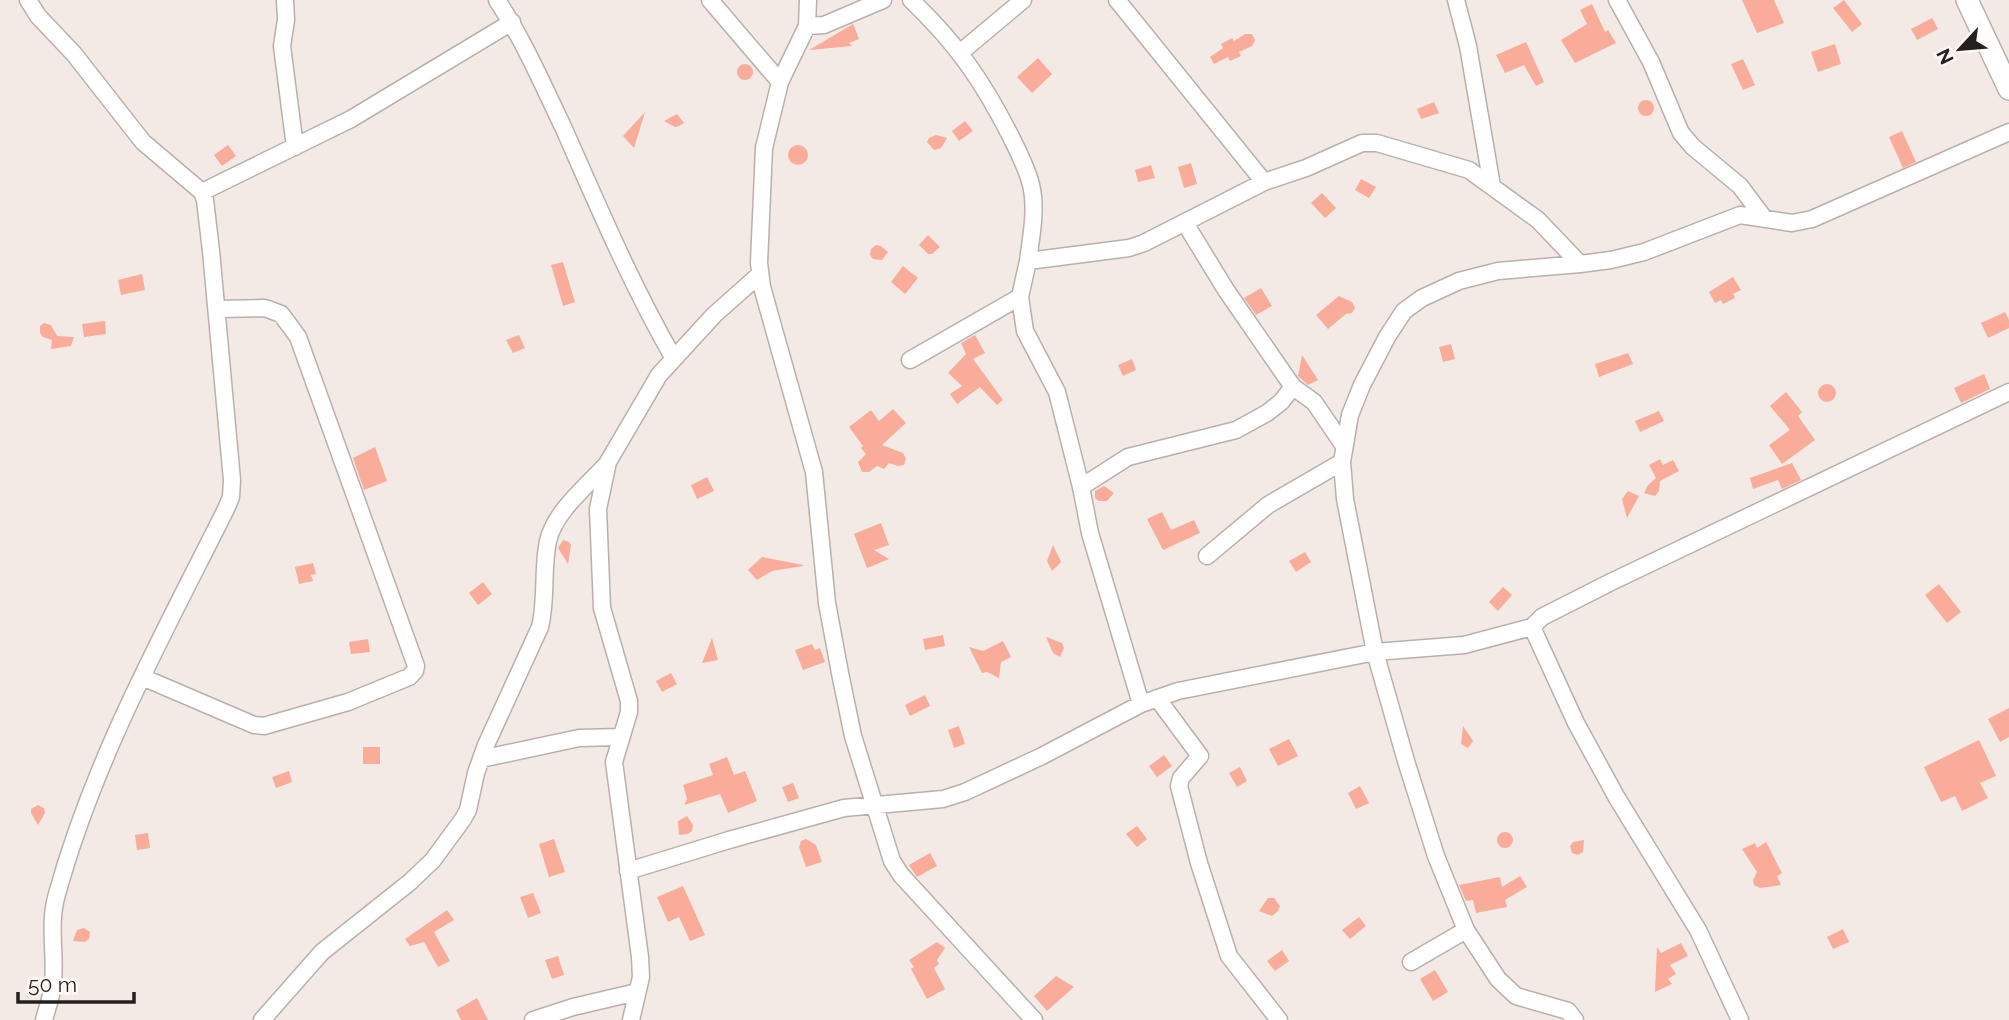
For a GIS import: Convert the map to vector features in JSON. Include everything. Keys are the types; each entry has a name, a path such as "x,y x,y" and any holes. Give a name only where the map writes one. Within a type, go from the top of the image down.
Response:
{"main road":[{"path":"1967,0 2009,89"}],"street":[{"path":"28,0 38,16 74,54 143,142 202,192 205,200 232,480 231,497 117,726 95,779 56,895 52,917 53,985 44,1020"},
{"path":"285,0 286,20 282,46 295,148"},
{"path":"498,0 532,60 625,267 673,358"},
{"path":"710,0 780,82"},
{"path":"808,0 807,26 780,82 764,148 760,274 814,472 824,582 853,736 892,861 901,875 1034,1020"},
{"path":"807,26 824,25 883,0"},
{"path":"911,0 961,52 989,94 1021,158 1032,187 1033,222 1020,297 1025,331 1057,392 1090,533 1141,704"},
{"path":"961,52 1023,0"},
{"path":"1117,0 1264,182"},
{"path":"1456,0 1468,46 1492,186"},
{"path":"1618,0 1651,62 1681,133 1693,147 1740,186 1764,218"},
{"path":"202,192 351,119 512,22"},
{"path":"1575,1020 1567,1010 1516,996 1498,979 1465,930 1436,856 1375,652 1345,499 1343,454 1350,415 1362,384 1404,311 1422,298 1459,281 1498,271 1611,260 1644,252 1740,215 1792,223 1812,219 2009,132"},
{"path":"1028,261 1129,248 1185,223 1264,182 1368,142 1469,170 1538,220 1580,264"},
{"path":"1185,223 1293,387 1314,402 1343,454"},
{"path":"262,1020 322,952 410,882 433,860 468,810 481,759 540,627 544,611 548,542 553,527 608,463 659,375 715,315 760,274"},
{"path":"910,360 1020,297"},
{"path":"142,677 254,726 264,726 348,702 409,677 415,671 416,666 298,337 281,314 265,308 216,309"},
{"path":"1081,487 1128,457 1236,430 1267,413 1281,402 1293,387"},
{"path":"628,871 844,808 943,799 965,792 1042,756 1141,704 1178,691 1375,652 1464,646 1532,627 1542,617 1611,582 2009,392"},
{"path":"1207,556 1268,505 1343,454"},
{"path":"608,463 598,509 601,608 629,701 629,712 614,762 640,957 641,977 631,1020"},
{"path":"1532,627 1576,723 1617,798 1698,930 1740,1020"},
{"path":"1157,698 1200,756 1181,778 1179,786 1199,863 1229,956 1279,1020"},
{"path":"481,759 579,738 620,737"},
{"path":"1410,962 1465,930"},
{"path":"533,1020 573,1007 638,992"}],"building":[{"path":"1742,0 1774,0 1784,23 1757,33"},
{"path":"1844,0 1862,24 1852,32 1833,8"},
{"path":"1592,4 1605,32 1608,30 1616,43 1575,63 1561,40 1587,24 1580,10"},
{"path":"1932,18 1938,29 1917,40 1911,29"},
{"path":"853,24 859,39 849,43 852,46 809,50"},
{"path":"1245,34 1252,34 1255,40 1252,46 1239,52 1241,56 1230,61 1228,57 1214,64 1210,57 1223,48 1221,44 1232,38 1234,41"},
{"path":"1526,42 1544,82 1536,86 1524,65 1505,73 1496,55"},
{"path":"1835,44 1841,64 1818,72 1811,52"},
{"path":"1038,58 1052,74 1032,93 1017,77"},
{"path":"1743,59 1755,85 1743,90 1731,64"},
{"path":"745,64 753,72 745,80 737,72"},
{"path":"1643,100 1649,100 1654,108 1652,114 1643,116 1638,111 1638,105"},
{"path":"1434,102 1439,113 1421,119 1417,109"},
{"path":"645,112 634,148 623,136"},
{"path":"677,114 684,123 679,126 675,127 664,121"},
{"path":"965,121 973,131 959,141 952,131"},
{"path":"1902,131 1916,162 1903,168 1889,137"},
{"path":"936,135 947,138 941,148 934,150 927,142"},
{"path":"228,145 236,156 222,166 214,155"},
{"path":"798,145 805,148 808,155 805,162 798,165 791,162 788,155 791,148"},
{"path":"1191,163 1197,184 1184,188 1178,167"},
{"path":"1151,165 1155,178 1138,182 1135,170"},
{"path":"1361,179 1376,187 1369,198 1355,190"},
{"path":"1322,193 1336,208 1325,218 1311,203"},
{"path":"928,235 940,247 932,254 928,254 919,245"},
{"path":"876,245 888,252 882,260 873,259 870,255 871,249"},
{"path":"563,262 575,302 563,306 551,265"},
{"path":"903,266 918,278 905,294 891,282"},
{"path":"142,274 145,290 121,295 118,280"},
{"path":"1733,277 1741,290 1733,294 1735,298 1723,304 1721,300 1715,303 1709,292"},
{"path":"1261,288 1272,306 1256,315 1244,298"},
{"path":"1339,296 1352,302 1355,308 1352,313 1346,314 1328,329 1316,315"},
{"path":"2005,312 2009,328 1988,338 1981,323"},
{"path":"105,321 106,334 84,337 82,324"},
{"path":"44,323 51,325 57,336 74,337 71,346 51,349 52,340 40,333 40,326"},
{"path":"519,335 525,348 513,353 506,340"},
{"path":"975,335 985,353 973,359 1003,400 997,405 980,387 957,404 950,394 962,386 948,373 966,354 961,343"},
{"path":"1451,344 1455,359 1443,362 1439,347"},
{"path":"1628,353 1633,364 1599,377 1595,364"},
{"path":"1302,355 1318,380 1308,385 1298,376"},
{"path":"1132,359 1136,370 1123,376 1118,365"},
{"path":"1984,374 1990,389 1961,403 1954,388"},
{"path":"1827,384 1833,387 1836,393 1833,399 1827,402 1821,399 1818,393 1821,387"},
{"path":"1786,392 1802,412 1798,416 1815,440 1782,464 1769,445 1790,430 1770,406"},
{"path":"893,409 906,423 882,445 903,453 906,459 904,465 889,463 884,469 877,466 869,472 862,472 858,462 866,454 849,427 871,410 879,421"},
{"path":"1659,411 1664,421 1640,432 1635,421"},
{"path":"375,447 387,481 364,490 353,458"},
{"path":"1660,459 1663,465 1673,460 1679,471 1660,481 1659,491 1655,496 1644,493 1656,478 1649,465"},
{"path":"1792,463 1801,480 1782,489 1778,480 1753,489 1750,478"},
{"path":"707,477 714,491 697,499 691,485"},
{"path":"1104,486 1114,493 1107,501 1099,501 1095,498 1095,491"},
{"path":"1628,491 1639,496 1627,518 1622,499"},
{"path":"1162,512 1171,530 1194,520 1200,533 1163,550 1147,519"},
{"path":"881,523 889,545 874,550 889,559 867,568 854,534"},
{"path":"563,540 571,545 568,564 558,548"},
{"path":"1053,545 1061,562 1052,571 1047,561"},
{"path":"1305,552 1311,562 1296,572 1289,561"},
{"path":"762,557 803,566 772,571 757,580 748,570"},
{"path":"313,563 316,574 311,575 313,581 299,584 295,567"},
{"path":"483,582 492,594 478,605 469,593"},
{"path":"1939,584 1961,612 1947,623 1925,595"},
{"path":"1503,587 1512,595 1498,611 1489,602"},
{"path":"943,635 945,646 925,650 923,639"},
{"path":"1046,637 1062,643 1064,648 1060,657 1053,653"},
{"path":"712,638 718,660 702,663"},
{"path":"368,639 370,652 351,654 349,642"},
{"path":"1003,641 1011,657 1001,662 999,678 987,672 982,673 969,647 983,651"},
{"path":"812,644 815,650 820,648 825,662 803,670 795,650"},
{"path":"671,673 677,684 662,692 656,681"},
{"path":"925,695 930,706 910,716 905,705"},
{"path":"2009,708 2009,737 2000,742 1988,719"},
{"path":"959,726 965,744 954,748 948,730"},
{"path":"1463,726 1473,741 1468,748 1461,744"},
{"path":"1289,739 1298,756 1278,766 1269,749"},
{"path":"1979,740 1996,776 1980,783 1988,798 1962,811 1955,796 1941,802 1924,767"},
{"path":"363,747 380,747 380,764 363,764"},
{"path":"1164,755 1172,766 1157,777 1149,766"},
{"path":"727,757 734,775 745,771 757,801 728,813 720,794 684,805 687,799 683,785 713,775 709,764"},
{"path":"1240,767 1247,781 1237,787 1229,773"},
{"path":"289,771 292,782 276,788 272,777"},
{"path":"793,783 799,798 788,802 782,787"},
{"path":"1360,786 1369,803 1356,809 1348,793"},
{"path":"38,805 44,808 45,813 38,825 31,809"},
{"path":"687,816 693,825 692,831 679,835 678,821"},
{"path":"1137,826 1147,839 1137,847 1126,834"},
{"path":"1502,832 1508,832 1513,840 1511,846 1502,848 1497,843 1497,837"},
{"path":"148,833 150,848 137,850 135,835"},
{"path":"554,839 565,872 549,877 539,844"},
{"path":"806,839 816,845 822,862 806,867 799,847 801,841"},
{"path":"1584,840 1583,852 1578,855 1572,853 1570,846 1573,842"},
{"path":"1766,842 1782,873 1777,876 1781,885 1760,888 1754,885 1757,872 1742,849 1755,843 1757,848"},
{"path":"930,853 937,866 917,877 909,865"},
{"path":"1520,876 1527,887 1505,900 1507,907 1476,913 1473,900 1466,901 1459,885 1500,877 1502,887"},
{"path":"683,886 705,935 690,941 679,917 668,922 657,897"},
{"path":"533,893 541,913 528,918 520,897"},
{"path":"1268,898 1274,898 1280,906 1272,916 1259,911"},
{"path":"447,910 454,920 434,932 450,961 438,967 424,942 410,946 405,939"},
{"path":"1359,917 1366,926 1350,939 1342,930"},
{"path":"84,928 90,932 89,939 85,942 73,941 77,930"},
{"path":"1843,929 1849,942 1833,949 1827,937"},
{"path":"937,942 945,948 937,960 939,964 934,968 945,989 927,999 909,960"},
{"path":"1681,943 1688,956 1670,965 1676,974 1668,979 1672,984 1655,992 1657,947 1661,953"},
{"path":"1282,950 1289,961 1275,971 1267,961"},
{"path":"558,956 564,975 552,979 545,960"},
{"path":"1435,970 1448,992 1433,1001 1420,979"},
{"path":"1056,976 1074,987 1047,1011 1034,996"},
{"path":"477,998 488,1020 461,1020 456,1010"}]}
